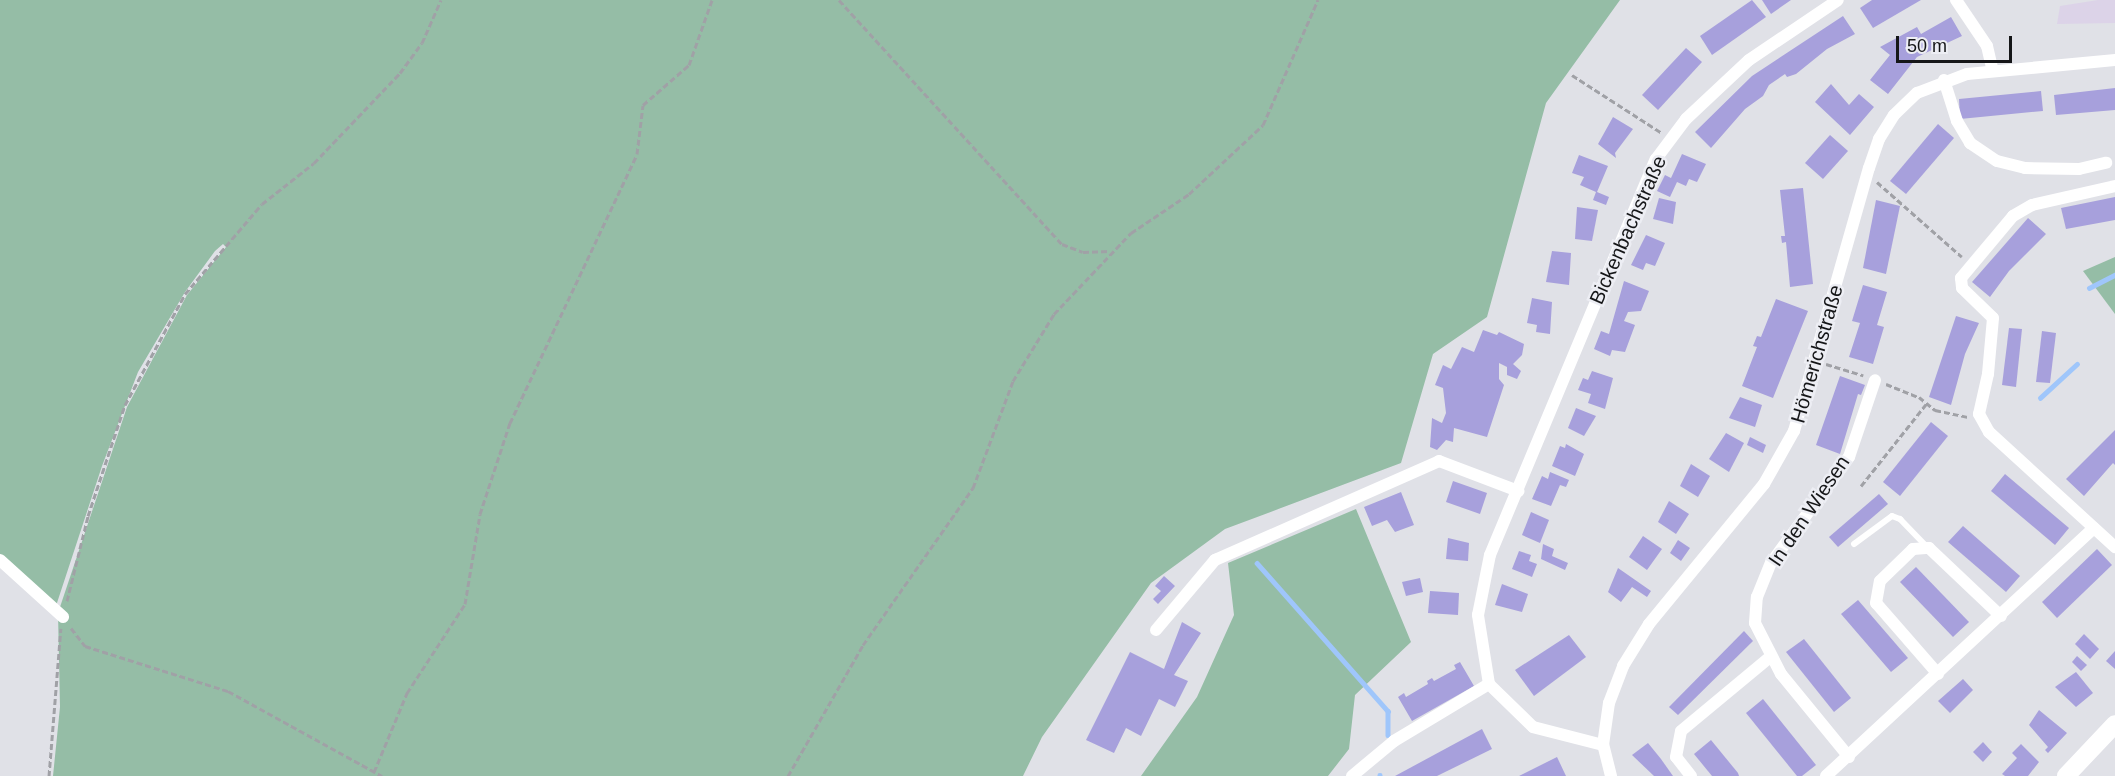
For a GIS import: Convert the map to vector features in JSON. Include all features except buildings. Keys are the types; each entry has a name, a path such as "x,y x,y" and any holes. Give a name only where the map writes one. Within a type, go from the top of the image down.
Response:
{"main road":[{"path":"2066,776 2115,724"}],"street":[{"name":"Bickenbachstraße","path":"1489,684 1478,615 1490,555 1656,159 1686,119 1749,60 1838,0"},
{"path":"1956,0 1987,46 1992,68"},
{"name":"Hömerichstraße","path":"1611,776 1603,745 1609,703 1623,666 1649,624 1764,484 1794,431 1816,362 1879,139 1894,115 1917,93 1944,80 1992,68 2115,60"},
{"path":"1944,80 1957,121 1970,143 1997,161 2025,168 2079,169 2106,163"},
{"path":"2115,186 2032,205 2013,216 1970,264 1961,278 1962,288 1993,318 1988,374 1978,414 1989,432 2115,547"},
{"name":"In den Wiesen","path":"1849,757 1770,657 1755,623 1757,597 1771,564 1849,457 1875,380"},
{"path":"1156,630 1215,560 1439,461 1518,491"},
{"path":"1826,776 2094,528"},
{"path":"1938,674 1876,603 1880,581 1913,549 1929,548 2001,616"},
{"path":"0,560 63,617"},
{"path":"1691,776 1676,756 1681,731 1770,657"},
{"path":"1352,776 1395,741 1489,684 1533,727 1603,745"}],"lane":[{"path":"1854,544 1892,516 1900,519 1929,548"}],"path":[{"path":"374,772 407,693 465,604 480,514 510,423 637,154 643,105 689,65 712,0"},
{"path":"839,0 1062,244 1083,252 1112,251"},
{"path":"788,776 863,645 973,488 1013,381 1054,314 1131,232 1189,194 1263,125 1318,0"},
{"path":"49,776 63,617 88,516 125,405 185,294 262,204 314,163 400,73 422,43 440,2"},
{"path":"1572,75 1671,139"},
{"path":"1867,178 1880,183 1970,264"},
{"path":"1816,362 1875,380 1927,403 1935,410 1965,417 1978,414"},
{"path":"1861,486 1927,403"},
{"path":"63,617 86,646 228,691 382,776"}],"shaded area":[{"path":"2098,0 2115,0 2115,23 2057,24 2060,6"}],"green space":[{"path":"0,0 1620,0 1546,103 1487,317 1433,354 1401,463 1225,529 1151,583 1042,737 1023,776 53,776 60,707 58,613 127,407 187,295 226,247 223,244 215,251 185,292 138,372 102,466 55,609 0,554"},
{"path":"2115,257 2115,314 2083,271"},
{"path":"1356,509 1411,642 1355,695 1349,749 1328,776 1141,776 1197,697 1234,615 1228,563"}],"waterway":[{"path":"2089,288 2115,275"},
{"path":"2040,398 2077,364"},
{"path":"1257,563 1388,711 1388,735"}]}
